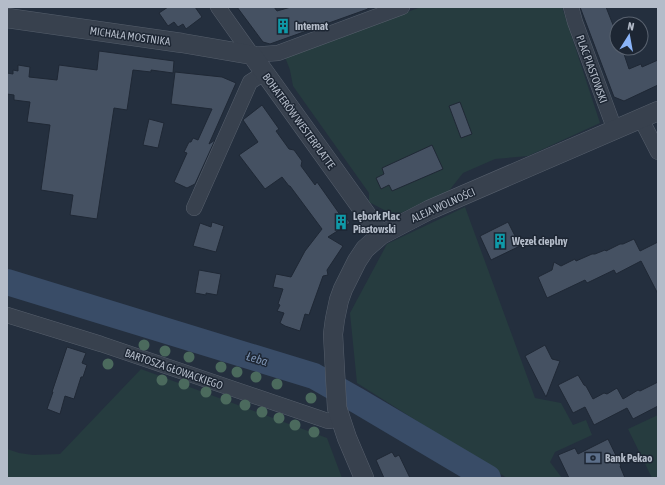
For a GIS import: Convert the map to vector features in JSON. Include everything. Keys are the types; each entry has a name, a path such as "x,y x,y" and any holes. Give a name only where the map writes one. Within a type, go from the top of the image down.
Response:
{"street":[{"name":"BOHATERÓW WESTERPLATTE","path":"218,7 381,235"},
{"path":"252,56 278,53 402,7"},
{"name":"PLAC PIASTOWSKI","path":"571,7 615,130"},
{"name":"MICHAŁA MOSTNIKA","path":"7,18 182,43 252,56"},
{"path":"194,208 250,82 264,73"},
{"path":"650,115 658,152"},
{"name":"ALEJA WOLNOŚCI","path":"364,478 346,438 338,414 333,347 335,319 339,300 357,261 365,249 381,235 429,210 650,115"},
{"name":"BARTOSZA GŁOWACKIEGO","path":"7,314 101,344 328,421 338,414"}],"green space":[{"path":"421,7 562,7 600,123 528,156 495,159 463,173 448,192 401,213 388,212 369,202 369,193 293,86 290,70 285,57"},
{"path":"465,207 535,398 561,403 573,425 586,420 592,435 555,452 550,462 562,478 507,478 357,383 350,313 387,244"},
{"path":"141,369 327,438 342,478 7,478 7,449 33,455 60,454"},
{"path":"658,415 658,478 652,478 628,429"}],"building":[{"path":"168,7 195,7 202,17 186,29 183,24 178,27 174,22 168,26 159,13"},
{"name":"Internat","path":"237,7 274,7 277,11 291,7 368,7 368,9 270,44 263,42"},
{"path":"580,7 606,7 610,16 609,56 625,56 629,69 641,64 642,67 658,60 658,85 624,101 614,97"},
{"path":"99,51 174,61 173,73 151,70 151,72 133,70 127,110 114,108 97,219 70,215 73,195 41,190 50,125 27,122 30,102 14,100 14,95 7,94 7,73 13,74 13,70 18,71 18,65 30,67 29,77 57,80 59,65 97,70"},
{"path":"175,72 222,77 236,83 209,144 215,140 195,184 187,188 174,182 187,153 184,152 189,142 191,142 193,138 198,140 212,109 171,104"},
{"path":"460,102 472,134 461,138 449,106"},
{"path":"262,105 279,129 276,131 289,149 294,150 302,161 301,166 315,185 317,182 341,216 345,216 350,223 328,237 343,246 327,270 328,275 323,276 309,315 305,314 300,331 280,323 284,313 277,311 280,305 278,304 283,289 273,287 276,274 291,277 305,251 322,229 282,177 265,189 239,155 258,142 243,120"},
{"path":"149,119 164,123 158,148 143,145"},
{"path":"432,145 443,169 392,191 389,185 381,189 376,178 384,174 382,168"},
{"path":"212,222 224,226 216,252 193,246 200,223 211,227"},
{"name":"Węzeł cieplny","path":"508,222 520,246 491,260 480,236"},
{"path":"634,239 640,251 658,242 658,294 641,261 616,274 614,270 587,283 585,280 547,298 538,277 552,270 554,262 561,266 575,259 576,261 592,254 606,251"},
{"path":"199,270 221,274 217,295 195,293"},
{"path":"545,345 552,359 560,361 546,397 525,356"},
{"path":"67,347 86,353 82,363 87,365 83,377 81,377 74,399 65,396 60,414 47,409"},
{"path":"578,375 593,399 604,393 607,394 617,388 623,399 638,390 640,391 658,382 658,406 633,419 627,408 594,425 585,407 573,413 558,385"},
{"name":"Bank Pekao","path":"608,439 625,478 569,478 558,455 575,448 578,454"},
{"path":"392,452 395,457 399,455 410,478 384,478 376,460"}],"waterway":[{"name":"Łeba","path":"7,282 314,376 488,478"}],"place":[{"name":"Internat","path":"283,26"},
{"name":"Lębork Plac Piastowski","path":"341,222"},
{"name":"Węzeł cieplny","path":"500,241"},
{"name":"Bank Pekao","path":"593,458"}]}
